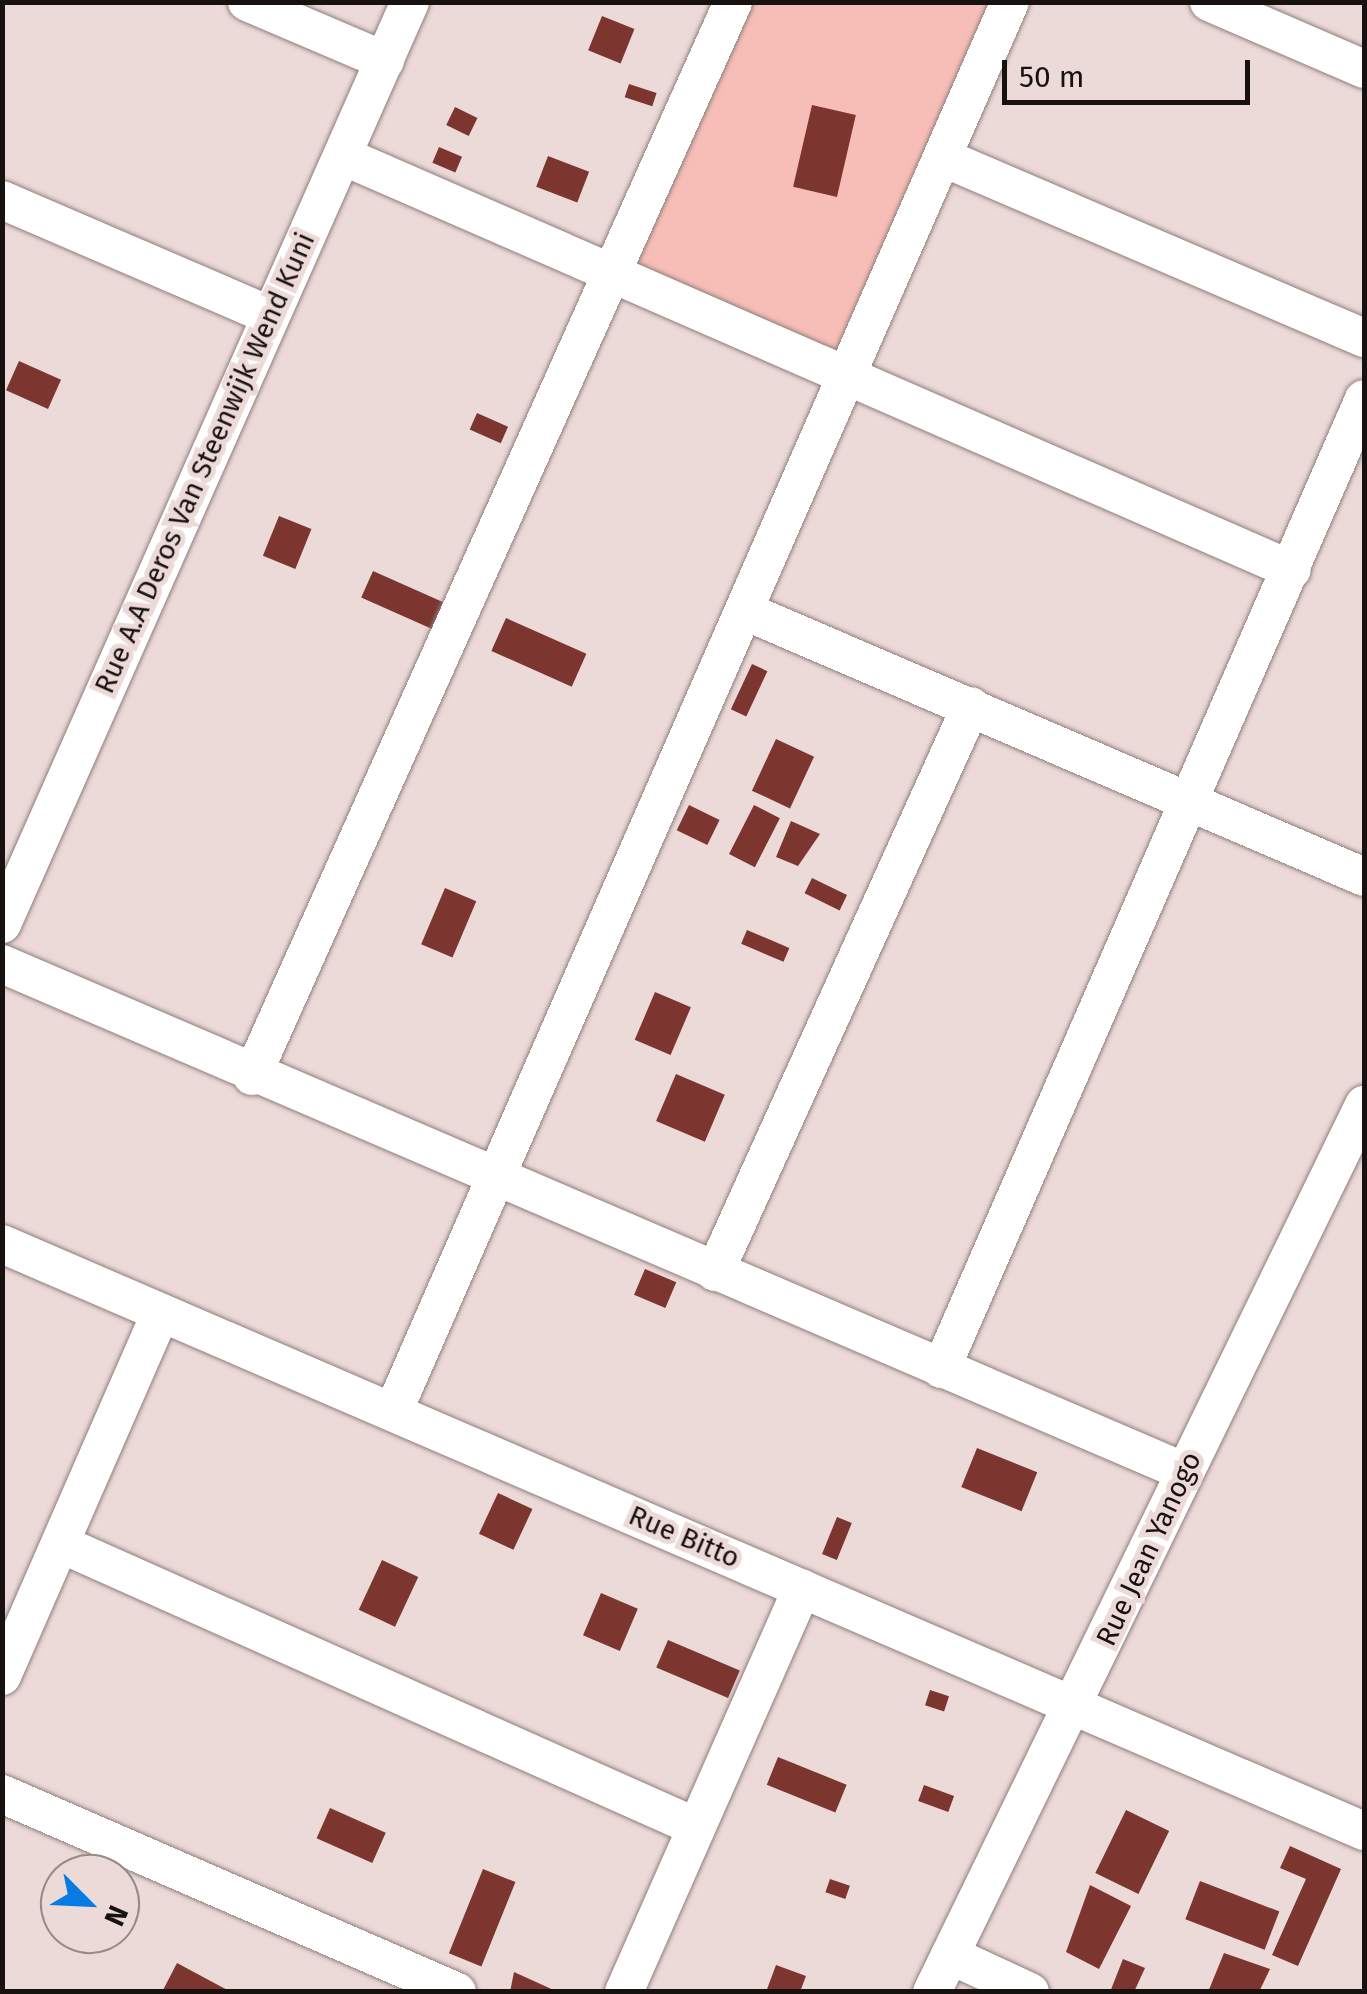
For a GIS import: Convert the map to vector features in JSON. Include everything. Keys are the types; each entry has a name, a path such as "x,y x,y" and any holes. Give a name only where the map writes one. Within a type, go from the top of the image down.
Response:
{"street":[{"path":"247,2 385,61"},
{"name":"Rue A.A Deros Van Steenwijk Wend Kuni","path":"2,924 268,315 410,2"},
{"path":"252,1076 616,274 733,2"},
{"path":"393,1412 1010,2"},
{"path":"1209,2 1364,69"},
{"path":"343,156 1292,570"},
{"path":"944,158 1364,338"},
{"path":"2,200 268,315"},
{"path":"941,1368 1364,399"},
{"path":"745,611 1364,877"},
{"path":"715,1272 971,706"},
{"path":"2,964 252,1076 1185,1472"},
{"name":"Rue Jean Yanogo","path":"932,1992 1364,1105"},
{"name":"Rue Bitto","path":"2,1244 1364,1831"},
{"path":"2,1676 160,1314"},
{"path":"61,1544 696,1827"},
{"path":"624,1992 802,1588"},
{"path":"2,1794 457,1992"},
{"path":"950,1956 1030,1992"}],"shaded area":[{"path":"739,3 989,3 834,359 623,267"}],"building":[{"path":"602,16 634,29 621,63 588,50"},
{"path":"629,84 657,93 652,106 625,97"},
{"path":"812,105 856,115 837,197 793,187"},
{"path":"455,107 477,118 469,136 446,125"},
{"path":"439,147 462,157 455,172 432,163"},
{"path":"548,156 589,172 577,203 536,187"},
{"path":"19,361 61,380 48,409 6,390"},
{"path":"477,413 508,427 501,443 470,429"},
{"path":"279,516 311,529 295,569 263,556"},
{"path":"373,571 451,606 439,632 361,597"},
{"path":"506,618 586,654 572,687 491,651"},
{"path":"752,664 767,671 746,716 731,709"},
{"path":"776,739 814,757 790,808 752,791"},
{"path":"689,805 720,820 707,845 677,830"},
{"path":"754,805 780,818 755,867 729,854"},
{"path":"791,821 820,834 798,866 776,857"},
{"path":"812,878 847,895 840,910 805,893"},
{"path":"445,888 476,901 452,957 421,944"},
{"path":"747,930 789,948 783,962 741,944"},
{"path":"655,992 691,1007 671,1055 635,1040"},
{"path":"676,1074 725,1095 705,1142 656,1121"},
{"path":"645,1269 676,1282 665,1308 634,1295"},
{"path":"977,1448 1037,1472 1022,1511 961,1487"},
{"path":"498,1493 532,1509 513,1550 479,1534"},
{"path":"837,1517 852,1523 837,1560 822,1554"},
{"path":"382,1560 418,1577 395,1627 359,1610"},
{"path":"601,1593 638,1609 620,1651 583,1635"},
{"path":"668,1640 740,1670 728,1698 656,1668"},
{"path":"930,1690 949,1696 944,1711 925,1705"},
{"path":"778,1757 847,1785 835,1813 767,1785"},
{"path":"924,1785 954,1796 948,1812 918,1801"},
{"path":"330,1808 386,1833 372,1863 317,1838"},
{"path":"1126,1810 1169,1831 1138,1894 1095,1873"},
{"path":"1290,1846 1341,1869 1298,1966 1272,1955 1306,1879 1280,1868"},
{"path":"483,1869 515,1882 481,1966 449,1953"},
{"path":"830,1879 850,1886 845,1899 825,1892"},
{"path":"1200,1881 1279,1911 1265,1950 1185,1919"},
{"path":"1090,1885 1131,1906 1099,1969 1066,1952"},
{"path":"1224,1953 1270,1969 1259,1992 1208,1992"},
{"path":"1123,1959 1145,1968 1134,1992 1110,1992"},
{"path":"177,1963 231,1992 162,1992"},
{"path":"776,1965 806,1976 800,1992 766,1992"},
{"path":"514,1972 558,1992 510,1992"}]}
